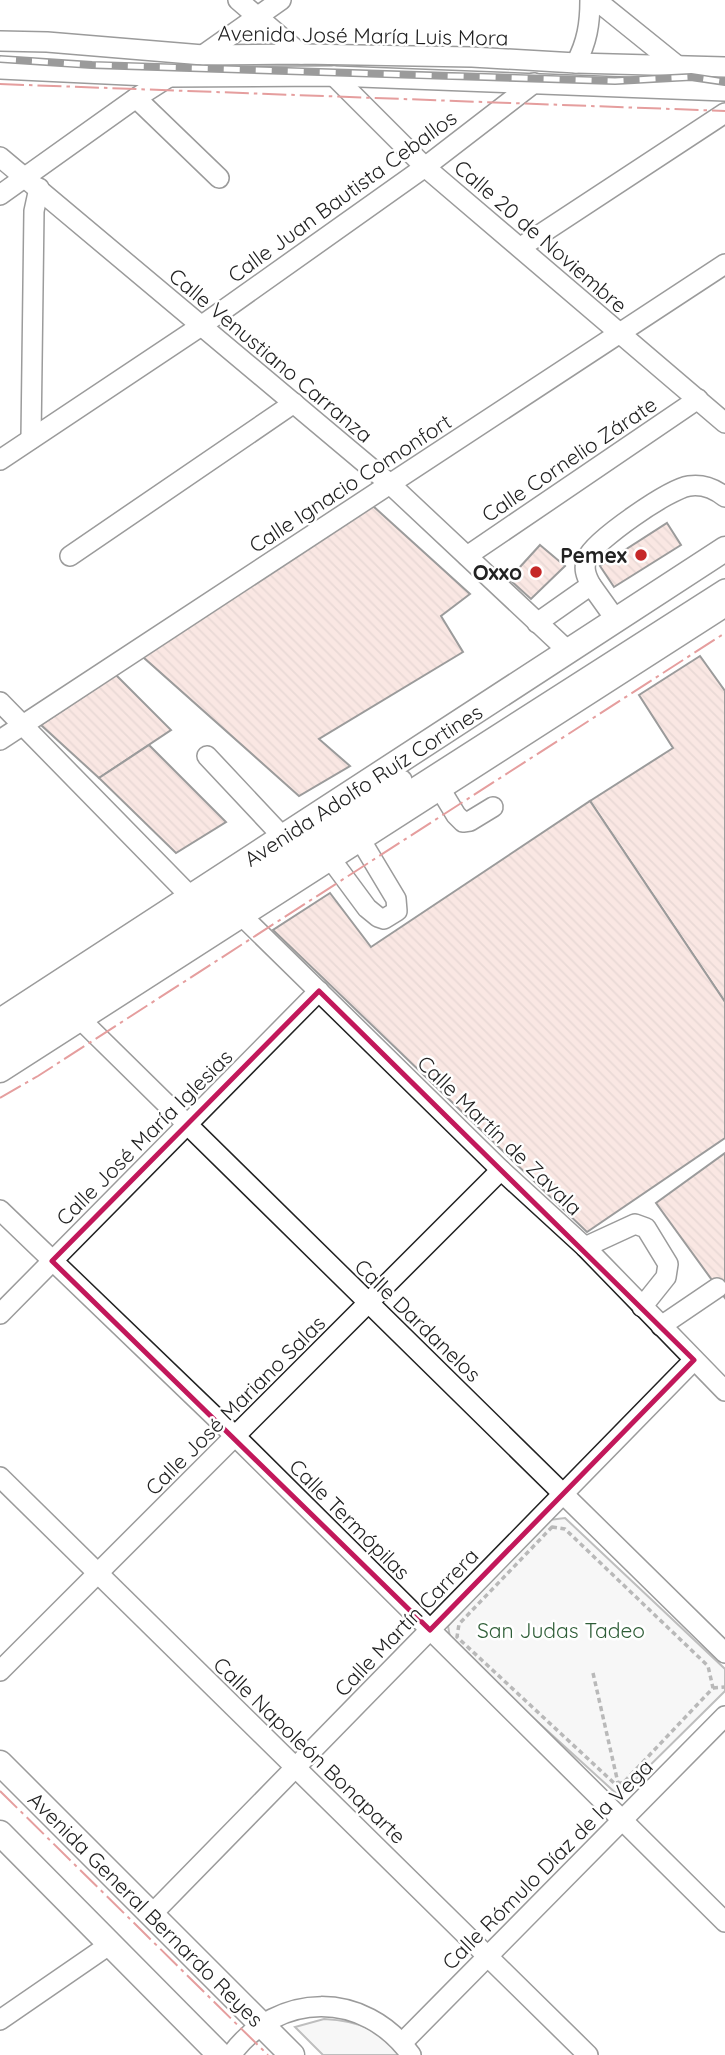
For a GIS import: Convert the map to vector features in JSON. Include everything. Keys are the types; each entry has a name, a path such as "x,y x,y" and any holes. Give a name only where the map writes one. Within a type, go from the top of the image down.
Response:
{"main road":[{"name":"Avenida Adolfo Ruíz Cortines","path":"0,1021 725,549"},
{"name":"Avenida Adolfo Ruíz Cortines","path":"0,1070 725,604"},
{"name":"Avenida General Bernardo Reyes","path":"0,1763 292,2055"},
{"path":"0,1833 220,2055"}],"street":[{"path":"238,0 300,54"},
{"path":"203,55 281,0"},
{"path":"576,63 585,46 590,27 590,0"},
{"path":"596,0 678,66 716,90 725,107"},
{"name":"Avenida José María Luis Mora","path":"0,41 47,42 203,55 472,57 725,67"},
{"name":"Avenida José María Luis Mora","path":"0,69 169,77 334,76 716,90"},
{"name":"Calle 20 de Noviembre","path":"334,76 425,167 619,333 721,415"},
{"path":"0,195 32,183 136,98 169,77"},
{"path":"716,90 725,80"},
{"name":"Calle Juan Bautista Ceballos","path":"0,460 201,326 425,167 534,83"},
{"path":"136,98 219,178"},
{"path":"521,247 725,113"},
{"name":"Calle Venustiano Carranza","path":"0,157 390,484 568,651"},
{"path":"30,439 34,211 32,183"},
{"name":"Calle Ignacio Comonfort","path":"0,740 725,264"},
{"name":"Calle Cornelio Zárate","path":"467,556 698,399"},
{"path":"70,556 294,403"},
{"path":"616,620 585,572 585,565 592,550 668,494 690,486 714,490 725,497"},
{"path":"0,1036 725,574"},
{"path":"537,623 591,585"},
{"path":"0,1054 725,589"},
{"path":"0,702 191,897"},
{"path":"207,756 283,836"},
{"path":"439,787 463,822 470,821 493,807"},
{"path":"330,858 372,914 384,919 394,915 398,906 392,890 360,839"},
{"name":"Calle Martín de Zavala","path":"241,915 501,1170 585,1247 725,1391"},
{"name":"Calle José María Iglesias","path":"0,1314 320,991"},
{"name":"Calle Dardanelos","path":"80,1020 725,1653"},
{"name":"Calle José Mariano Salas","path":"0,1671 99,1575 501,1170"},
{"name":"Calle Termópilas","path":"0,1210 235,1436 725,1922"},
{"path":"585,1247 635,1224 646,1228 668,1264 666,1277 642,1307"},
{"path":"661,1326 718,1288"},
{"name":"Calle Martín Carrera","path":"151,1915 694,1360"},
{"name":"Calle Napoleón Bonaparte","path":"0,1477 588,2055"},
{"name":"Calle Rómulo Díaz de la Vega","path":"406,2049 488,1957 725,1716"},
{"path":"0,2020 109,1945"},
{"path":"231,2055 241,2041 261,2024 284,2012 309,2007 335,2007 360,2014 383,2026 406,2049"}],"path":[{"path":"713,1688 708,1666 565,1529 552,1527 459,1623 457,1637 614,1783 623,1783 713,1688 725,1687"},
{"path":"593,1673 618,1783"}],"highlighted area":[{"path":"319,991 694,1360 430,1630 52,1261"}],"green space":[{"name":"San Judas Tadeo","path":"565,1518 725,1669 725,1691 619,1796 451,1643 448,1626 549,1520"},
{"path":"324,2019 368,2028 403,2055 323,2055 295,2027"}],"building":[{"path":"373,506 470,594 441,616 463,652 319,739 350,766 299,796 143,657"},
{"name":"Pemex","path":"667,523 681,545 614,587 600,566"},
{"name":"Oxxo","path":"540,545 565,566 531,599 509,579"},
{"path":"700,656 725,691 725,1002 590,801 673,748 639,695"},
{"path":"116,675 171,730 99,778 41,725"},
{"path":"149,745 226,822 176,853 99,778"},
{"path":"590,801 725,1002 725,1138 587,1232 273,930 330,893 371,947"},
{"path":"725,1153 725,1298 656,1203"}],"railway":[{"path":"0,59 92,65 615,81 691,77 725,82"}],"power":[{"path":"0,84 725,111"},
{"path":"0,1098 725,633"},
{"path":"0,1791 268,2055"}],"place":[{"name":"Pemex","path":"641,555"},
{"name":"Oxxo","path":"536,572"}]}
